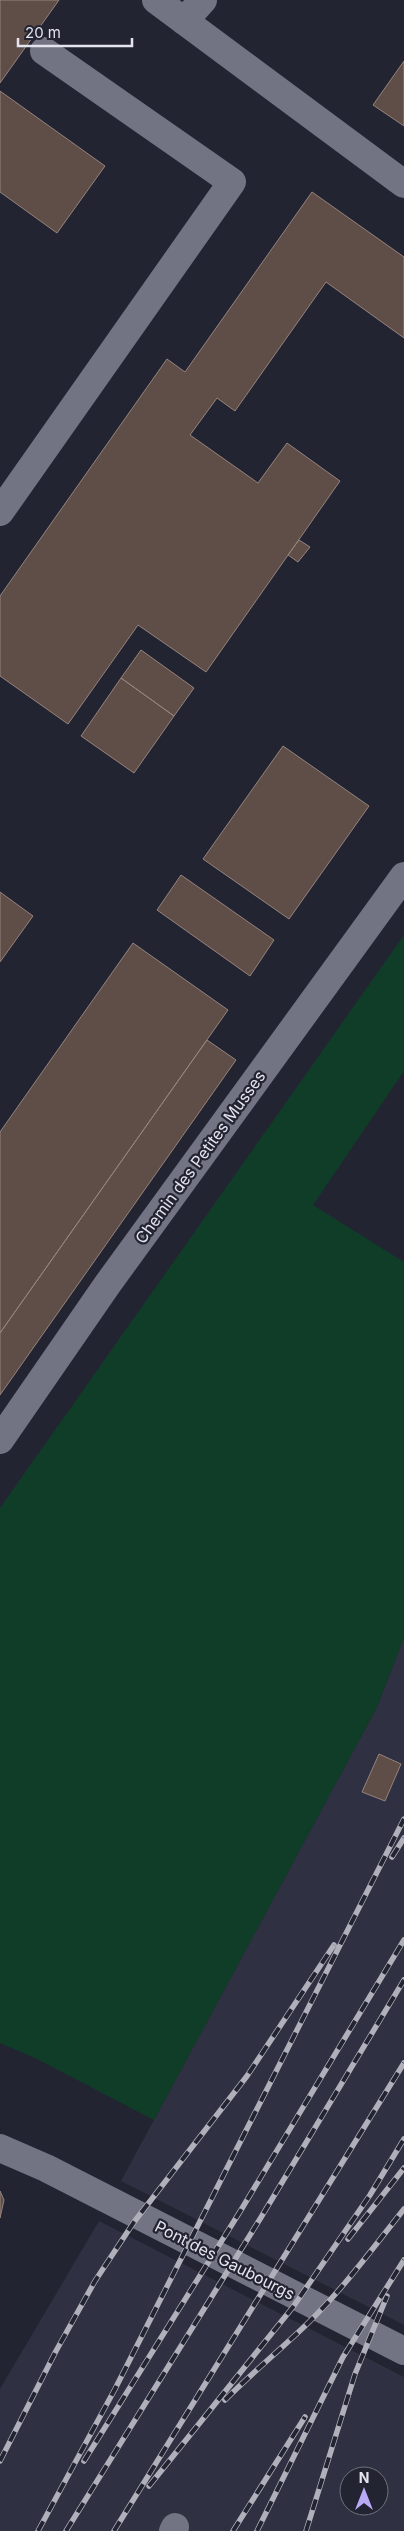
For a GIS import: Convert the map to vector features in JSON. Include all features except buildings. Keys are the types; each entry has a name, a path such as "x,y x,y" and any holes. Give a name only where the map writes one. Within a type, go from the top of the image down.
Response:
{"street":[{"path":"156,0 404,184"},
{"path":"184,21 203,0"},
{"path":"0,512 232,182 44,51"},
{"name":"Chemin des Petites Musses","path":"0,1440 107,1285 404,876"},
{"name":"Pont des Gaubourgs","path":"0,2148 46,2168 404,2351"}],"shaded area":[{"path":"404,1637 404,2325 121,2181 377,1707"},
{"path":"99,2221 404,2377 404,2531 0,2531 0,2389"}],"green space":[{"path":"404,935 404,1071 313,1205 404,1262 404,1637 377,1707 154,2120 37,2059 0,2043 0,1508"}],"railway":[{"path":"38,2531 115,2389 404,1819"},
{"path":"392,1857 404,1838"},
{"path":"84,2461 241,2210 404,1940"},
{"path":"0,2461 56,2351 95,2281 134,2222 247,2076 334,1945"},
{"path":"66,2531 260,2219 404,1980"},
{"path":"114,2531 404,2063"},
{"path":"149,2486 293,2307 370,2195 404,2139"},
{"path":"348,2239 404,2168"},
{"path":"225,2400 320,2311 404,2209"},
{"path":"257,2531 343,2357 404,2260"},
{"path":"306,2531 355,2374 387,2296"},
{"path":"233,2531 305,2417"}]}
